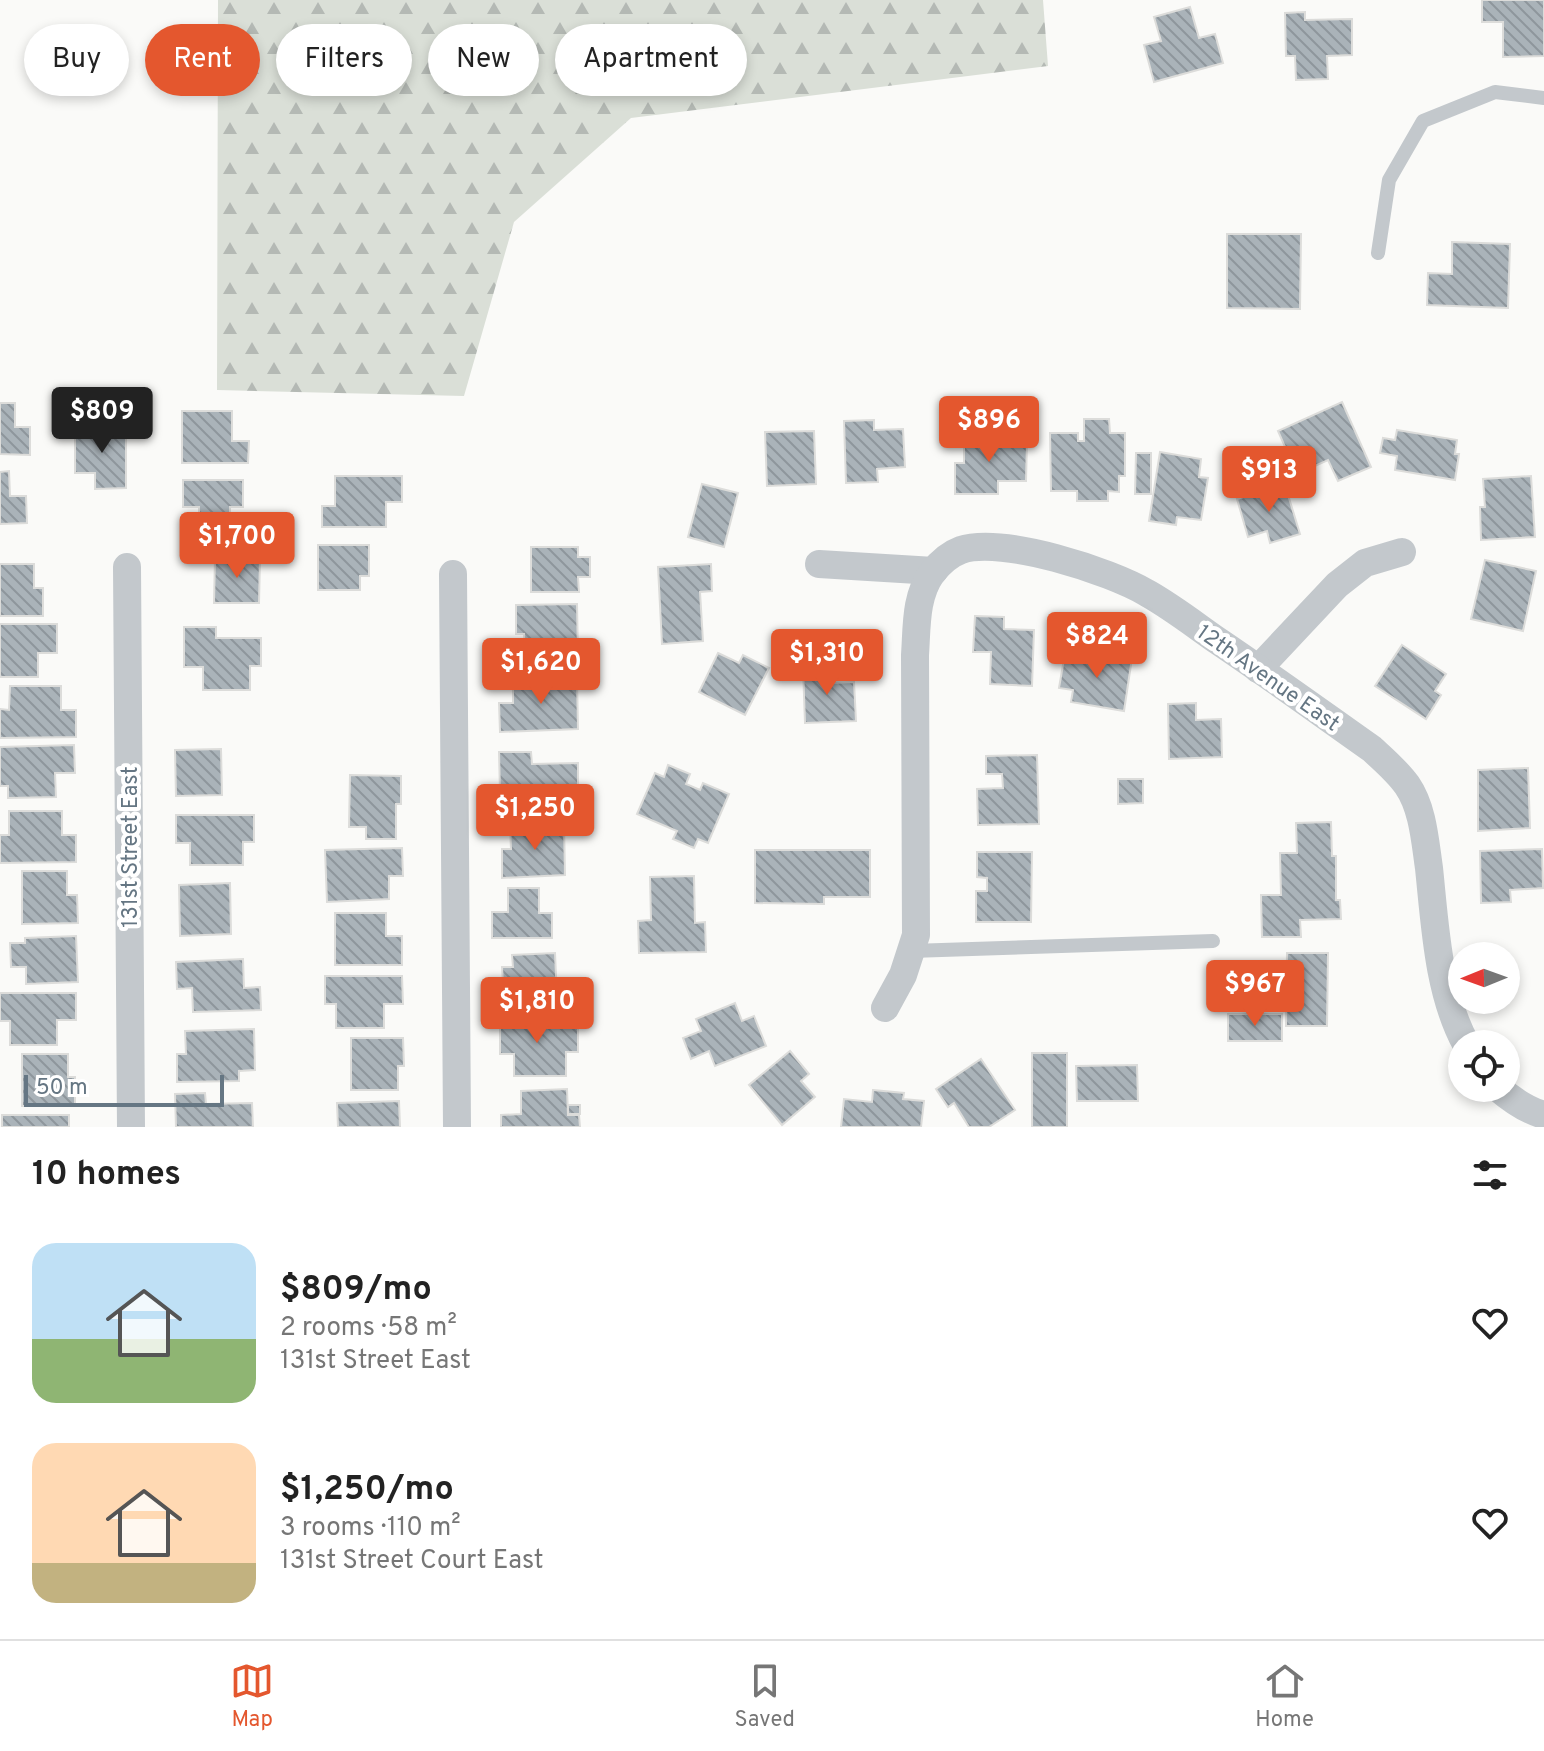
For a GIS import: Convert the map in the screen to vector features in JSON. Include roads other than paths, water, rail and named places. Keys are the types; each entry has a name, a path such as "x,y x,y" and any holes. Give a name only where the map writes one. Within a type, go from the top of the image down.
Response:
{"street":[{"name":"12th Avenue East","path":"934,571 946,558 972,548 1014,549 1097,570 1147,592 1372,749 1408,786 1417,807 1425,835 1447,994 1459,1030"},
{"path":"1258,669 1337,585 1365,563 1402,552"},
{"path":"819,564 934,571 925,586 918,609 915,655 916,935 903,975 885,1008"},
{"name":"131st Street East","path":"127,567 131,1127"},
{"path":"453,574 457,1127"},
{"path":"1515,1102 1544,1115"}],"lane":[{"path":"1378,253 1389,180 1423,121 1495,92 1544,98"},
{"path":"911,951 1213,941"}]}
